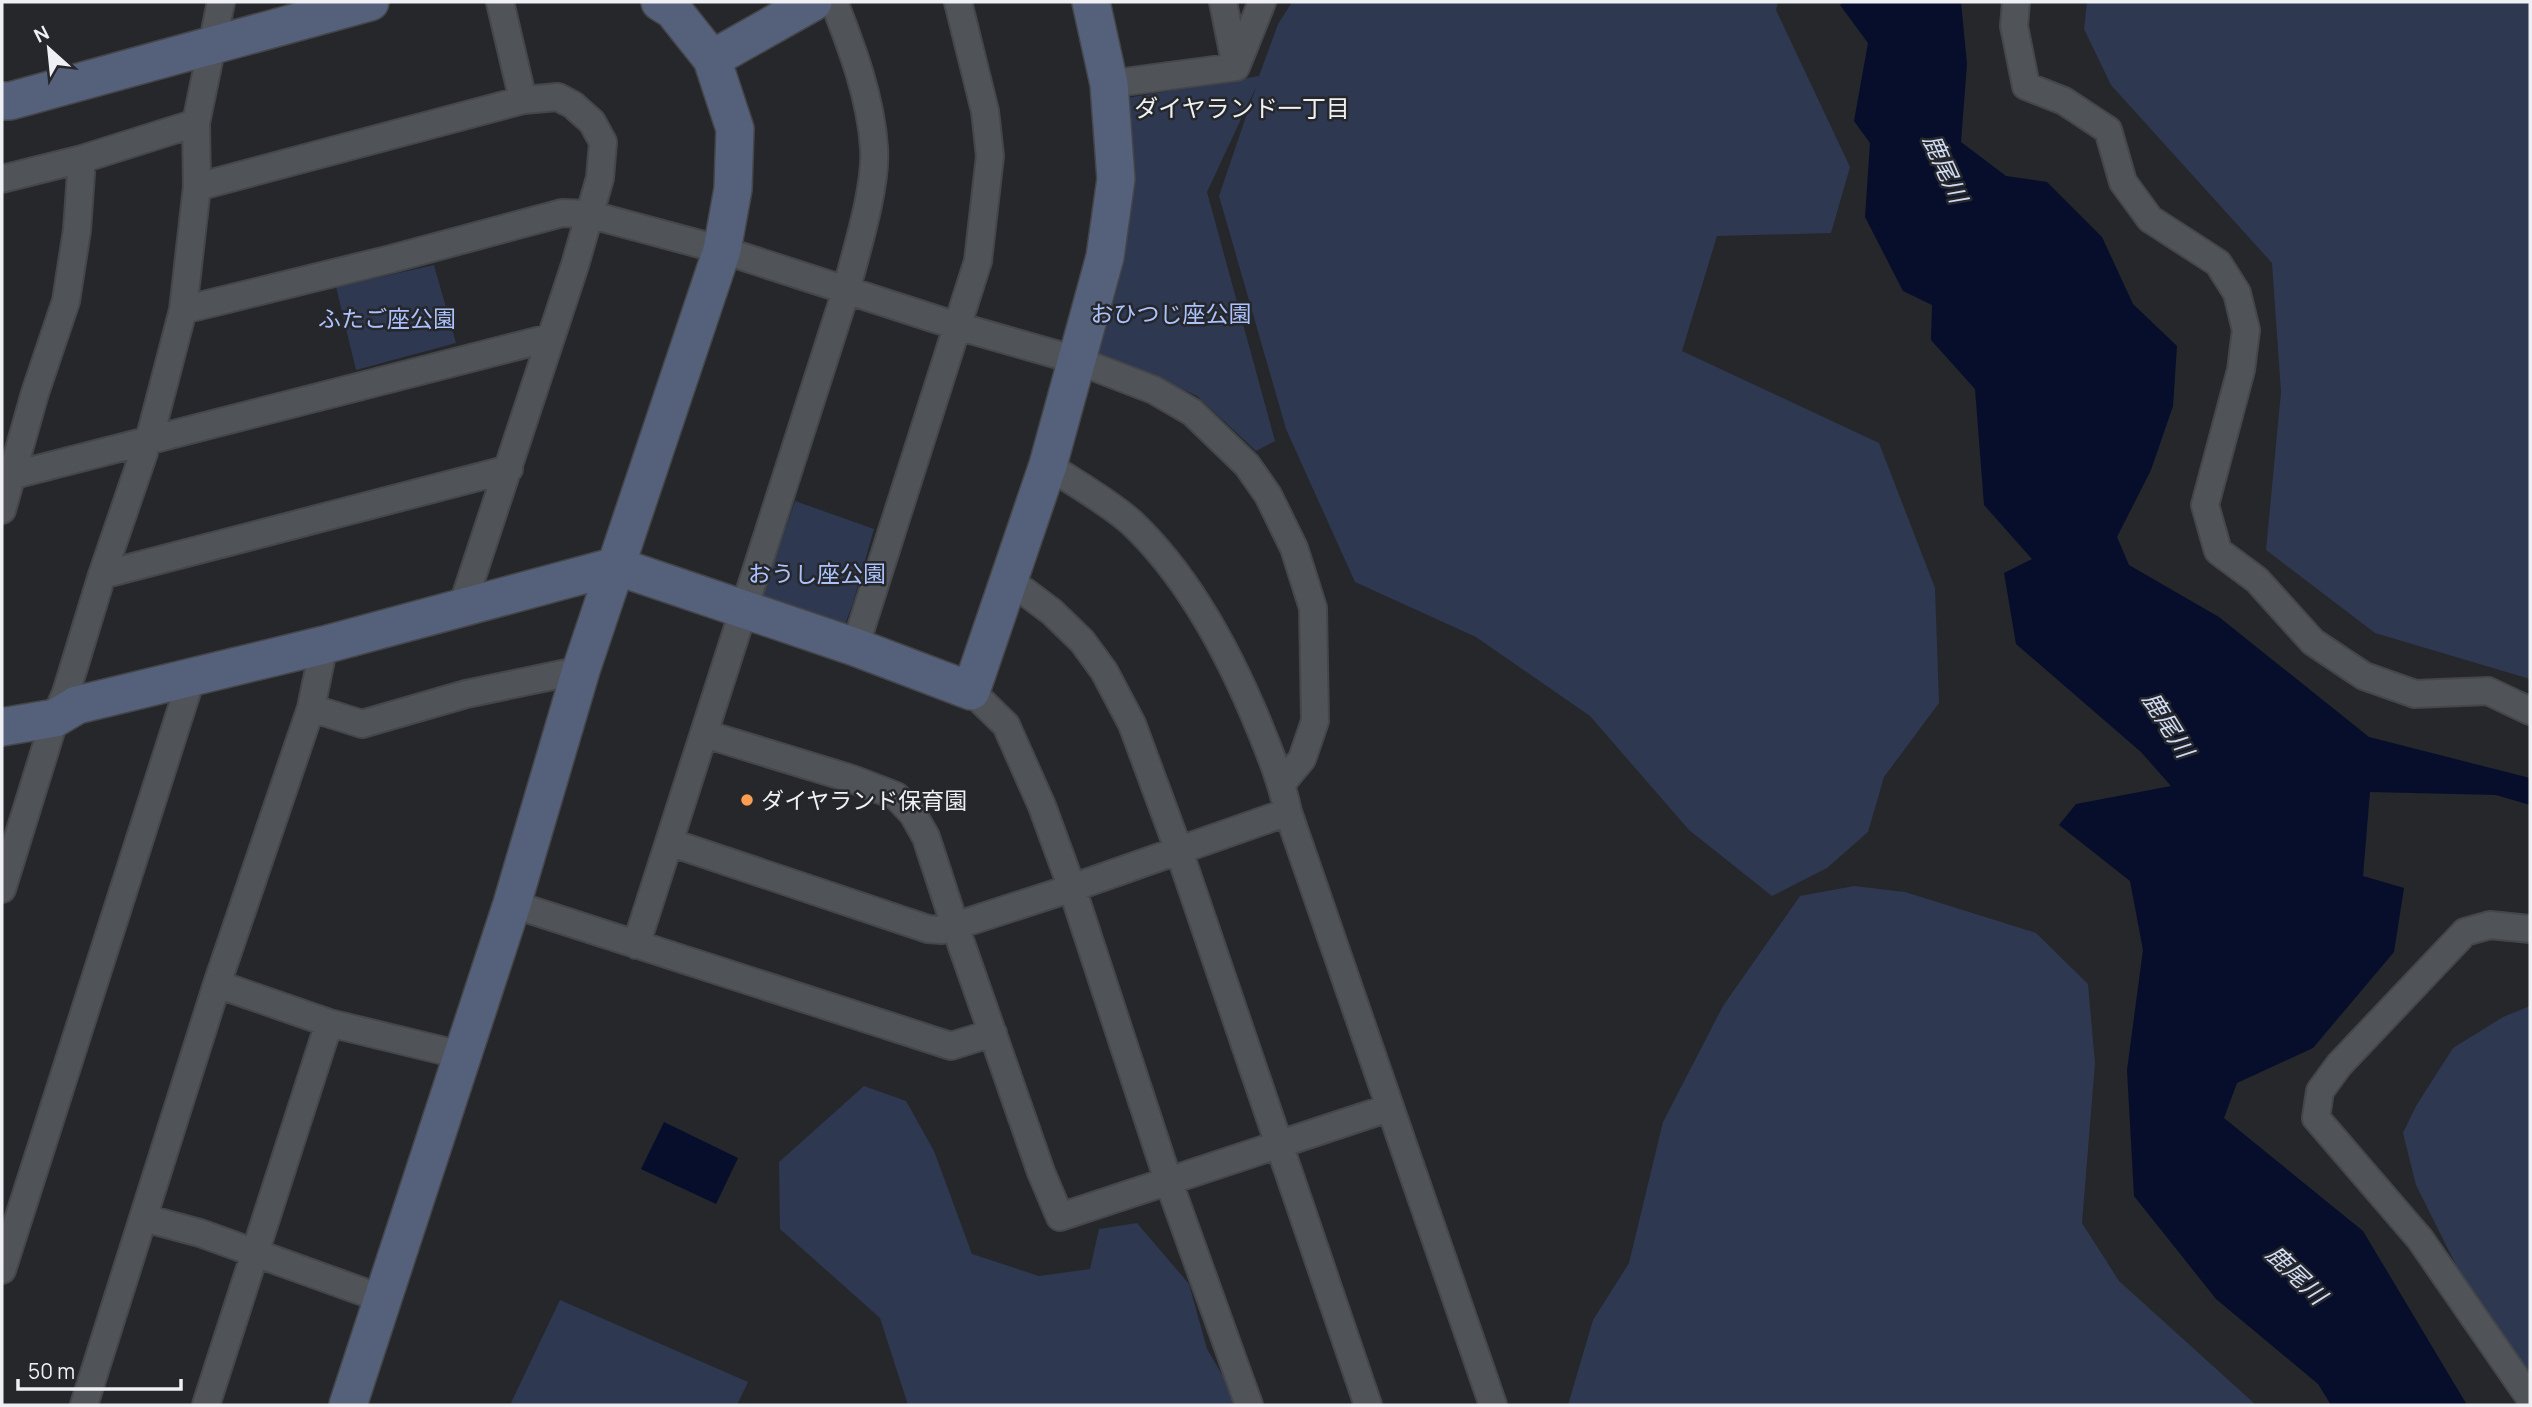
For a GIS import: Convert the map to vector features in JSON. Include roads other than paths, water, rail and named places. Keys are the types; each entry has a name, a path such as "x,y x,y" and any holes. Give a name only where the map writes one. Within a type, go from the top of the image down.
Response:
{"street":[{"path":"2,889 55,718 75,669 102,575 155,419 183,310 197,187 195,123 221,2"},
{"path":"2,101 370,2"},
{"path":"500,2 523,100"},
{"path":"348,1405 512,904 581,670 722,250 733,189 735,129 712,58 673,10 660,2"},
{"path":"712,58 813,2"},
{"path":"636,945 846,291 870,189 874,149 864,92 834,2"},
{"path":"855,647 978,261 990,156 985,111 958,2"},
{"path":"971,691 1048,465 1105,257 1116,179 1110,84 1091,2"},
{"path":"1223,2 1236,67"},
{"path":"1236,67 1262,2"},
{"path":"2016,2 2014,26 2026,86 2064,101 2108,130 2123,182 2150,219 2218,263 2237,293 2246,330 2241,370 2205,505 2218,551 2257,580 2313,642 2364,676 2415,694 2488,691 2530,711"},
{"path":"1110,84 1236,67"},
{"path":"197,187 523,100 558,97 573,105 592,122 603,142 600,178 575,265 462,607"},
{"path":"2,179 82,159 195,123"},
{"path":"2,510 8,473 66,301 82,159"},
{"path":"183,310 562,213 588,214 722,250 957,326 1076,360 1154,390 1192,412 1247,465 1268,495 1294,548 1313,608 1314,721 1302,759 1282,783"},
{"path":"8,473 146,442 550,338"},
{"path":"1048,465 1131,522 1163,557 1216,634 1245,691 1282,783 1288,812 1493,1405"},
{"path":"102,575 509,469"},
{"path":"2,727 55,718 77,705 324,645 616,566 855,647 971,691 1006,724 1042,806 1072,888 1168,1180 1249,1405"},
{"path":"1007,586 1024,591 1052,612 1082,641 1104,671 1132,724 1179,851 1368,1405"},
{"path":"84,1405 217,984 311,708 324,645"},
{"path":"311,708 362,724 466,694 581,670"},
{"path":"2,1270 192,676"},
{"path":"705,734 852,779 896,796 914,814 926,837 1041,1172 1060,1217 1389,1108"},
{"path":"669,842 928,929 942,930 1072,888 1288,812"},
{"path":"512,904 951,1046 993,1033"},
{"path":"2530,929 2490,925 2465,932 2339,1065 2320,1091 2316,1118 2420,1239 2530,1398"},
{"path":"217,984 329,1023 461,1055"},
{"path":"206,1405 329,1023"},
{"path":"144,1218 200,1233 383,1299"}],"water":[{"name":"鹿尾川","path":"1843,2 1961,2 1967,64 1961,142 2006,176 2047,182 2102,237 2133,304 2177,346 2173,406 2151,470 2117,537 2129,565 2219,617 2369,737 2530,778 2530,805 2496,795 2370,792 2363,876 2404,888 2394,952 2313,1048 2237,1083 2224,1118 2363,1231 2467,1405 2331,1405 2318,1384 2216,1299 2134,1196 2127,1070 2143,950 2130,881 2059,825 2076,804 2171,786 2141,752 2016,644 2004,573 2032,559 1984,505 1975,389 1931,340 1932,305 1903,291 1865,217 1870,143 1854,121 1868,43 1840,5"},
{"path":"664,1122 738,1158 716,1204 641,1169"}],"place":[{"name":"ダイヤランド保育園","path":"747,800"}],"district":[{"name":"ダイヤランド一丁目","path":"1242,107"}],"park label":[{"name":"おひつじ座公園","path":"1171,313"},
{"name":"ふたご座公園","path":"387,318"},
{"name":"おうし座公園","path":"817,573"}]}
